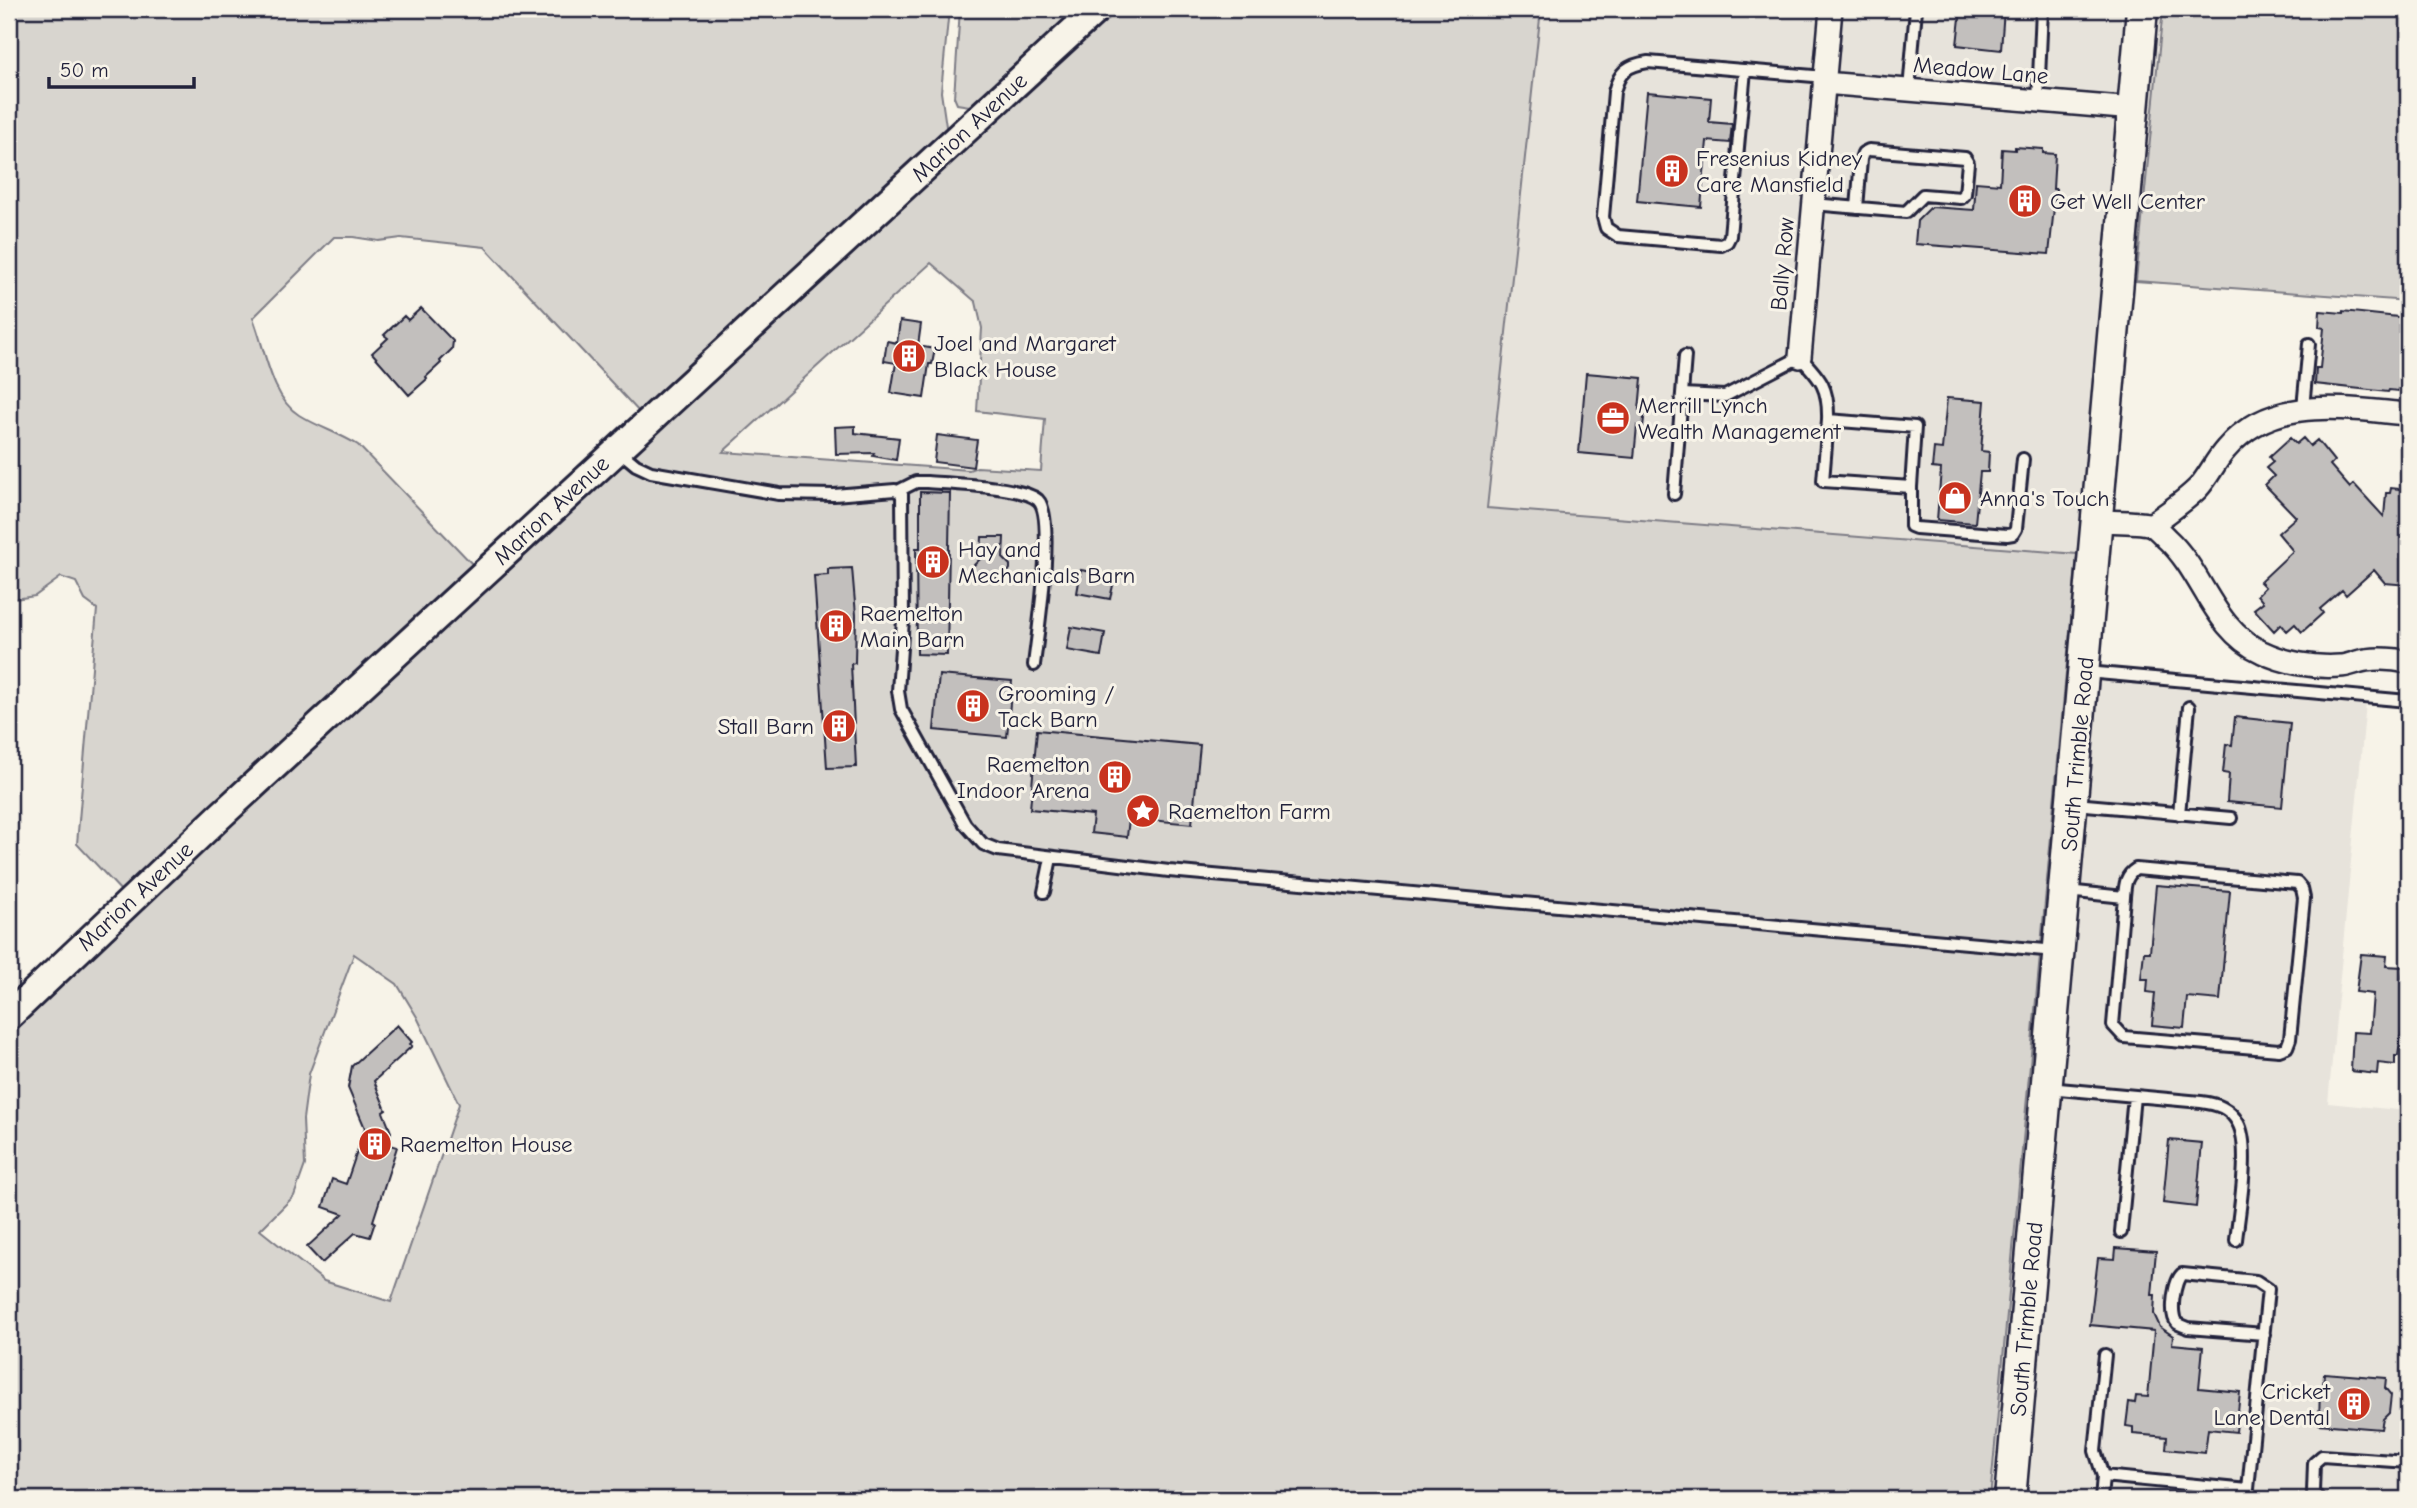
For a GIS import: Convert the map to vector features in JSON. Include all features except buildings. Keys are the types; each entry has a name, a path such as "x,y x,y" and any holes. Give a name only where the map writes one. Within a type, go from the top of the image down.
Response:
{"main road":[{"name":"South Trimble Road","path":"2010,1499 2142,9"}],"street":[{"name":"Marion Avenue","path":"9,1016 209,826 1097,9"},
{"name":"Bally Row","path":"1800,357 1831,9"},
{"name":"Meadow Lane","path":"1825,80 1909,90 2134,108"},
{"path":"2151,525 2198,487 2227,448 2245,432 2275,417 2303,408 2324,407 2408,414"},
{"path":"2098,521 2151,525 2183,555 2221,618 2232,631 2260,651 2278,659 2319,666 2343,666 2364,660 2392,659 2408,662"}],"lane":[{"path":"1909,90 1916,9"},
{"path":"2038,101 2042,9"},
{"path":"1745,70 1730,236 1727,242 1721,245 1618,236 1606,228 1603,217 1614,92 1618,76 1632,64 1648,62 1745,70 1825,80"},
{"path":"1814,204 1857,208 1906,212 1923,195 1961,198 1965,194 1968,163 1965,158 1869,150 1863,153 1861,159 1857,208"},
{"path":"2303,408 2309,344"},
{"path":"1674,494 1685,356"},
{"path":"1682,394 1725,396 1800,357 1821,378 1826,394 1828,420 1823,481 1911,487"},
{"path":"1828,420 1915,427 1909,520 1911,526 1916,528 2013,534 2016,529 2022,459"},
{"path":"617,449 636,465 651,472 756,491 834,495 898,491 916,482 927,482 1016,491 1038,501 1043,508 1046,525 1042,601 1034,665"},
{"path":"898,491 903,497 903,620 898,691 901,709 965,824 984,844 998,850 1168,870 2059,952"},
{"path":"2084,671 2408,701"},
{"path":"2179,814 2189,707"},
{"path":"2072,803 2231,818"},
{"path":"1044,892 1051,858"},
{"path":"2136,869 2297,883 2304,898 2287,1047 2279,1050 2124,1037 2117,1032 2113,1025 2124,897 2129,873 2136,869"},
{"path":"2064,890 2124,897"},
{"path":"2047,1088 2218,1105 2229,1112 2238,1123 2243,1137 2244,1154 2236,1240"},
{"path":"2121,1232 2134,1096"},
{"path":"2104,1476 2248,1494 2264,1334 2268,1289 2256,1281 2182,1274 2178,1277 2173,1315 2177,1323 2188,1328 2264,1334"},
{"path":"2101,1499 2104,1476 2095,1451 2105,1355"},
{"path":"2319,1499 2313,1492 2314,1464 2322,1456 2408,1462"}],"shaded area":[{"path":"9,9 949,9 941,92 947,133 641,414 485,247 401,238 379,241 334,237 253,318 275,385 289,407 299,415 358,445 476,568 123,893 77,844 97,609 85,600 76,582 61,577 35,596 15,599 9,593"},
{"path":"960,9 1083,9 976,107 957,104 954,97"},
{"path":"1111,9 1541,9 1487,508 2077,554 1990,1499 9,1499 9,1029 135,908","holes":["931,263 976,302 982,328 977,411 1045,419 1041,471 977,467 969,470 723,452","354,954 397,984 417,1017 459,1104 391,1302 324,1281 260,1230 294,1196 305,1165 303,1119 309,1074"]},
{"path":"1541,9 2163,9 2136,281 2102,279 2077,554 1487,508"},
{"path":"2163,9 2408,9 2408,301 2136,281"},
{"path":"2066,676 2366,703 2328,1103 2408,1111 2408,1499 1990,1499"}],"place":[{"name":"Fresenius Kidney Care Mansfield","path":"1672,171"},
{"name":"Get Well Center","path":"2025,201"},
{"name":"Joel and Margaret Black House","path":"909,356"},
{"name":"Merrill Lynch Wealth Management","path":"1613,418"},
{"name":"Anna's Touch","path":"1955,498"},
{"name":"Hay and Mechanicals Barn","path":"933,562"},
{"name":"Raemelton Main Barn","path":"836,626"},
{"name":"Grooming / Tack Barn","path":"973,706"},
{"name":"Stall Barn","path":"839,726"},
{"name":"Raemelton Indoor Arena","path":"1115,777"},
{"name":"Raemelton Farm","path":"1143,811"},
{"name":"Raemelton House","path":"375,1144"},
{"name":"Cricket Lane Dental","path":"2354,1404"}]}
